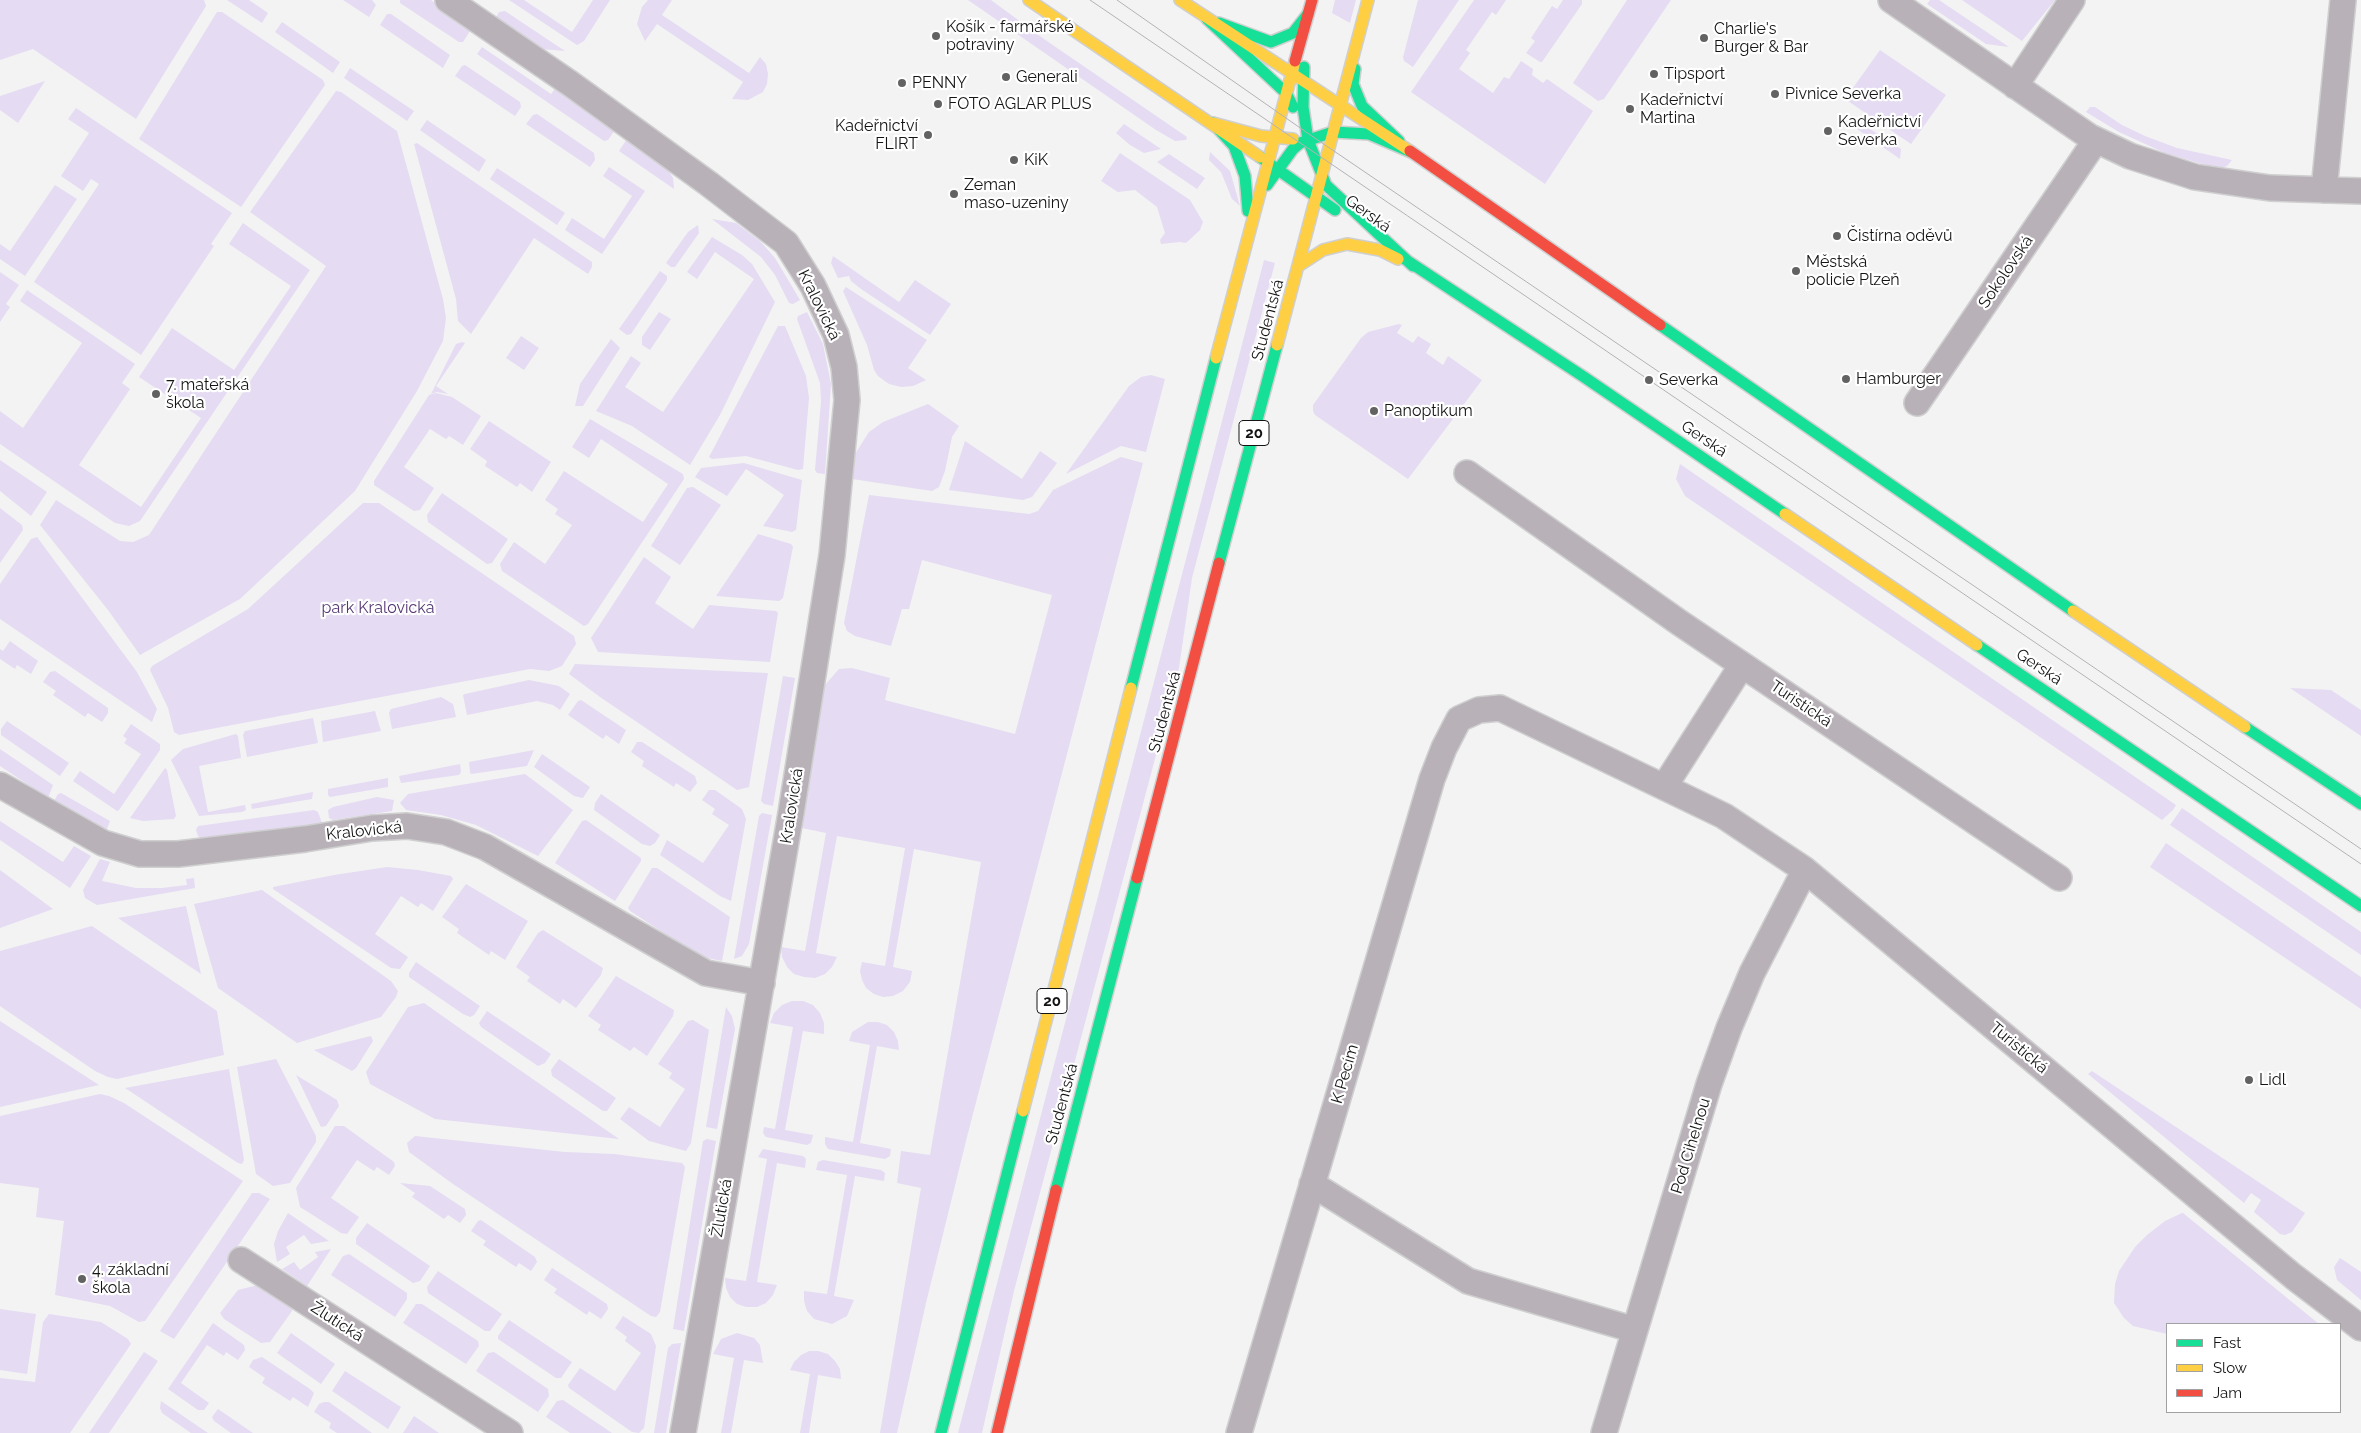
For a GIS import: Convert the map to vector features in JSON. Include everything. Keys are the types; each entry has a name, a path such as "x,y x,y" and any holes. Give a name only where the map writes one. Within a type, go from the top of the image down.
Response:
{"main road":[{"name":"Gerská","path":"1028,0 1213,123 1413,266 1592,382 2361,906"},
{"path":"1180,0 1411,152 2166,675 2361,804"},
{"name":"20","path":"941,1433 1249,228 1312,0"},
{"name":"Studentská","path":"997,1433 1046,1230 1215,578 1300,265 1313,195 1322,176 1334,132 1337,105 1368,0"},
{"path":"1207,19 1271,42 1293,33 1308,14"},
{"path":"1308,14 1303,107 1310,145 1313,195"},
{"path":"1207,19 1286,93 1326,185 1413,266"},
{"path":"1357,42 1353,84 1362,106 1411,152"},
{"path":"1310,145 1337,105"},
{"path":"1213,123 1261,136 1310,145"},
{"path":"1213,123 1234,146 1245,176 1249,228"},
{"path":"1249,228 1268,183 1293,149 1310,145 1334,132 1370,134 1411,152"},
{"path":"1300,265 1322,250 1347,244 1380,250 1413,266"}],"street":[{"name":"Kralovická","path":"0,785 103,843 140,854 178,854 305,839 372,828 407,826 446,832 486,847 706,973 762,982 832,555 847,400 844,367 836,335 814,286 786,243 579,90 448,0"},
{"path":"1891,0 2096,140 2130,156 2195,177 2270,188 2361,191"},
{"path":"2016,86 2072,0"},
{"path":"2324,190 2343,0"},
{"name":"Sokolovská","path":"1916,403 2096,140"},
{"name":"Turistická","path":"1467,473 1742,664 2059,878"},
{"path":"1664,787 1742,664"},
{"name":"Turistická","path":"1459,719 1479,710 1500,708 1724,816 1805,870 2294,1277 2361,1328"},
{"name":"K Pecím","path":"1239,1433 1432,779 1444,748 1459,719"},
{"name":"Pod Cihelnou","path":"1604,1433 1709,1084 1729,1028 1752,973 1805,870"},
{"name":"Žlutická","path":"683,1433 762,982"},
{"path":"1312,1184 1468,1281 1635,1330"},
{"name":"Žlutická","path":"241,1260 510,1433"}],"green space":[{"path":"0,0 204,0 206,6 136,119 33,49 0,60"},
{"path":"227,0 249,0 268,13 262,23"},
{"path":"343,0 372,0 376,5 369,17"},
{"path":"400,0 431,0 472,28 463,42 459,42 400,3"},
{"path":"509,0 524,0 572,32 593,0 610,0 584,41 577,45"},
{"path":"648,0 672,0 662,15 749,73 760,57 766,64 768,74 767,84 763,92 748,100 732,99 743,82 657,24 645,41 637,24 642,7"},
{"path":"968,0 991,0 1044,39 1187,137 1186,140 1175,141 1156,130"},
{"path":"1335,0 1356,0 1350,23 1332,13"},
{"path":"1418,0 1459,0 1413,67 1404,61 1403,57"},
{"path":"1474,0 1506,0 1496,15 1492,12 1466,50 1470,53 1459,69 1493,93 1504,77 1509,79 1521,61 1533,69 1532,75 1543,83 1547,79 1593,111 1545,184 1411,92"},
{"path":"1563,0 1582,0 1582,4 1542,62 1540,62 1526,53 1535,41 1531,38 1552,6 1557,9"},
{"path":"1627,0 1671,0 1604,99 1598,101 1573,83"},
{"path":"1930,0 1939,0 2009,47 1986,44 1927,4"},
{"path":"1962,0 2055,0 2022,41"},
{"path":"505,11 565,51 541,49 495,19 499,12"},
{"path":"217,12 222,12 323,80 325,85 241,207 139,139"},
{"path":"387,14 391,14 450,55 443,68 380,25"},
{"path":"282,22 340,62 333,73 275,32"},
{"path":"482,47 551,94 557,86 617,127 608,140 604,141 477,54"},
{"path":"1880,50 1946,95 1911,144 1845,99"},
{"path":"465,65 520,102 521,107 515,116 455,76 462,66"},
{"path":"350,68 414,111 407,121 344,78"},
{"path":"45,81 18,123 0,110 0,96"},
{"path":"336,91 341,92 397,131 443,299 446,318 443,341 417,391 355,491 240,599 140,655 108,610 40,525 56,500 120,541 133,542 149,535 326,266 250,212"},
{"path":"2090,107 2095,107 2122,125 2145,136 2177,148 2232,160 2227,166 2219,169 2165,153 2119,132 2086,112"},
{"path":"76,108 232,213 211,244 214,246 141,355 34,282 99,184 91,179 83,191 61,176 89,133 68,119"},
{"path":"537,114 594,153 595,160 590,167 526,124 533,115"},
{"path":"1847,117 1852,117 1901,149 1900,159 1844,120"},
{"path":"427,120 486,160 479,172 420,130"},
{"path":"1124,124 1161,149 1144,153 1130,145 1116,133"},
{"path":"629,136 661,159 673,178 674,189 619,151"},
{"path":"417,143 592,262 592,267 588,274 534,238 471,334 458,321 456,299 414,144"},
{"path":"1210,152 1230,171 1240,206 1232,199 1221,172 1209,160"},
{"path":"1120,153 1190,200 1203,222 1200,230 1186,243 1161,244 1160,240 1165,233 1157,207 1135,190 1118,192 1101,181"},
{"path":"1169,154 1205,178 1197,189 1157,162"},
{"path":"609,167 645,191 602,254 565,230 572,218 604,239 632,196 603,176"},
{"path":"497,168 565,213 557,225 490,179"},
{"path":"55,185 77,199 25,276 0,259 0,244 10,251"},
{"path":"712,219 736,223 760,241 775,258 800,300 793,304 789,303 775,275 761,257"},
{"path":"243,223 310,270 140,521 129,526 115,523 0,444 0,411 23,428 82,343 20,301 27,290 135,364 122,383 130,389 79,465 141,507 201,418 139,377 172,328 234,370 291,286 229,244"},
{"path":"698,225 699,233 675,267 671,267 666,263 688,232"},
{"path":"712,237 742,255 752,264 775,302 720,415 690,465 632,426 596,411 631,356 641,363 625,387 663,412 754,279 715,252 697,279 687,272"},
{"path":"833,256 899,302 915,280 951,304 930,335 861,289 851,281 849,276 838,278 831,263"},
{"path":"1264,260 1275,263 1192,578 1179,668 1014,1291 982,1433 958,1433"},
{"path":"660,271 667,276 667,280 631,334 627,335 619,329"},
{"path":"0,272 19,285 6,304 10,307 0,322"},
{"path":"846,287 927,340 908,368 926,380 913,386 901,387 889,384 878,376 874,370 867,345 843,291"},
{"path":"659,312 671,319 650,350 642,345 642,337"},
{"path":"807,312 823,344 831,384 825,474 817,473 815,470 821,402 820,383 797,319 798,316"},
{"path":"1399,324 1402,325 1397,333 1413,343 1418,336 1431,344 1426,353 1443,365 1448,356 1482,380 1408,479 1315,415 1313,411 1313,405 1361,338 1368,332"},
{"path":"778,326 785,326 806,376 809,398 803,469 798,470 746,456 712,459 709,457"},
{"path":"521,336 539,348 524,370 506,358"},
{"path":"611,339 620,348 583,406 575,406 580,384"},
{"path":"465,343 436,386 448,394 437,392 431,394 456,344"},
{"path":"1151,375 1165,379 1146,452 1121,446 1066,474 1129,386 1141,377"},
{"path":"436,393 452,397 481,416 463,445 449,436 446,439 430,429 404,467 434,488 420,510 414,511 374,485 374,481 429,395"},
{"path":"928,404 959,426 952,437 945,471 939,487 932,491 852,479 855,454 869,432 883,422"},
{"path":"590,419 683,474 684,479 588,624 584,626 502,571 500,564 514,542 545,564 572,525 555,514 558,509 545,500 564,471 643,522 668,484 601,439 589,458 572,447"},
{"path":"489,421 551,462 532,492 520,483 517,487 485,466 487,461 470,449"},
{"path":"965,441 1022,479 1040,451 1057,463 1032,497 1023,500 949,490"},
{"path":"1121,457 1143,463 968,1133 926,1303 897,1433 880,1433 921,1188 897,1183 901,1151 930,1155 981,862 914,849 893,967 912,971 910,982 903,991 893,996 883,997 874,994 866,988 860,971 862,962 885,966 905,848 837,836 816,953 837,957 832,967 825,974 815,978 794,974 787,967 782,957 781,947 805,951 826,833 802,828 824,686 839,669 852,668 890,678 885,700 1015,734 1052,595 922,560 909,609 902,609 891,646 855,636 847,631 844,623 869,495 1029,514 1038,511 1053,490"},
{"path":"0,460 47,492 31,516 0,491"},
{"path":"744,463 802,480 796,530 792,532 763,526 784,495 746,469 727,496 695,477 701,468"},
{"path":"1680,464 2176,805 2173,810 2162,820 1685,496 1676,479"},
{"path":"693,487 721,505 680,565 651,546 687,488"},
{"path":"442,493 508,539 492,563 487,564 428,522 427,515"},
{"name":"park Kralovická","path":"363,503 379,503 574,636 576,644 562,666 549,671 530,669 179,735 174,732 168,708 150,670 152,666 248,609"},
{"path":"0,508 22,525 23,530 0,563"},
{"path":"758,534 791,544 793,547 783,598 779,601 716,596"},
{"path":"37,537 137,672 157,709 152,722 0,619 0,584 31,539"},
{"path":"644,557 671,577 655,603 693,629 709,605 776,611 778,613 770,662 598,652 591,638"},
{"path":"10,641 38,661 31,674 17,665 15,669 0,659 0,649 3,651"},
{"path":"575,664 768,673 749,787 737,790 600,697 569,674"},
{"path":"55,671 108,708 108,713 102,722 88,713 85,717 53,695 56,691 43,682 50,672"},
{"path":"783,676 795,678 773,806 764,804 761,801"},
{"path":"529,680 559,686 570,694 560,710 553,705 537,701 467,715 463,695"},
{"path":"2290,688 2331,690 2361,710 2361,736"},
{"path":"441,697 453,704 456,717 392,729 389,713 391,709"},
{"path":"581,700 626,730 619,744 606,735 603,739 568,715 578,701"},
{"path":"375,711 381,731 323,742 321,721"},
{"path":"313,718 318,743 247,757 243,735 245,731"},
{"path":"7,721 69,763 60,776 1,735 1,729"},
{"path":"131,724 160,744 160,750 117,811 73,781 80,771 114,794 141,754 124,743 127,739 123,736"},
{"path":"236,734 238,736 241,758 199,766 208,812 245,805 246,810 199,816 171,760 183,749"},
{"path":"637,742 642,742 695,776 697,783 690,792 676,783 674,787 642,766 644,761 631,752"},
{"path":"0,749 53,785 48,798 0,766"},
{"path":"534,750 527,766 471,774 470,772 469,762"},
{"path":"542,754 590,787 583,798 574,796 534,767"},
{"path":"460,764 461,772 459,775 401,783 399,776"},
{"path":"165,768 167,770 176,816 174,819 143,821 130,818"},
{"path":"525,774 573,810 538,856 476,825 441,815 406,810 400,803 408,794"},
{"path":"388,778 388,787 330,797 328,795 328,789"},
{"path":"709,790 715,790 742,809 746,819 731,901 720,896 660,855 667,840 703,863 729,825 712,814 715,809 702,800"},
{"path":"313,792 312,799 252,809 251,804"},
{"path":"61,793 110,821 107,829 53,810 51,806 58,794"},
{"path":"601,794 660,835 655,843 650,846 642,844 594,810 595,803"},
{"path":"377,797 394,800 392,811 333,820 329,818 328,810 333,807"},
{"path":"2182,808 2361,932 2361,955 2170,825"},
{"path":"314,810 318,812 322,823 208,845 198,836 196,830 198,826"},
{"path":"762,813 772,815 749,944 742,956 734,959 759,816"},
{"path":"586,820 641,858 641,861 615,901 555,863 582,821"},
{"path":"0,821 63,862 74,846 91,856 70,888 0,840"},
{"path":"2166,843 2361,977 2361,1009 2150,867"},
{"path":"100,859 110,862 102,881 136,888 162,888 187,885 186,879 194,878 195,888 97,905 85,898 83,890"},
{"path":"387,867 451,876 453,879 433,911 421,903 418,907 401,896 375,934 408,957 400,969 391,968 273,889 273,887 334,875"},
{"path":"652,868 657,868 730,917 722,961 707,958 690,950 630,911 628,908"},
{"path":"0,870 53,909 0,928"},
{"path":"466,884 528,921 505,960 491,951 489,955 457,933 459,929 442,917"},
{"path":"262,890 391,981 398,991 396,997 381,1017 297,1043 218,988 194,904"},
{"path":"186,906 201,974 118,918"},
{"path":"92,926 217,1011 224,1055 117,1079 95,1071 0,1006 0,951"},
{"path":"543,930 603,968 601,975 576,1008 563,999 560,1004 527,981 530,977 516,967 538,933"},
{"path":"416,962 480,1006 474,1015 470,1017 463,1014 409,977 409,973"},
{"path":"616,976 674,1010 673,1016 647,1056 634,1047 630,1051 598,1030 601,1025 588,1016"},
{"path":"792,1001 803,1001 813,1005 820,1013 824,1023 824,1034 803,1031 785,1130 813,1135 811,1143 807,1145 766,1137 763,1133 764,1127 775,1129 793,1027 770,1023 774,1013 782,1005"},
{"path":"424,1003 619,1139 435,1119 370,1084 366,1072 408,1007"},
{"path":"726,1007 732,1016 735,1029 717,1129 706,1127"},
{"path":"487,1011 551,1054 545,1063 538,1066 481,1027 479,1023"},
{"path":"693,1020 709,1030 691,1143 686,1151 649,1141 620,1119 629,1107 660,1127 685,1089 669,1078 672,1073 658,1064 688,1021"},
{"path":"0,1021 99,1085 0,1107"},
{"path":"868,1022 878,1022 887,1025 894,1032 898,1041 899,1050 877,1046 860,1143 891,1149 890,1156 885,1159 828,1149 825,1144 825,1137 853,1142 870,1045 849,1041 852,1032"},
{"path":"371,1036 373,1041 356,1068 352,1071 314,1050"},
{"path":"276,1059 316,1136 316,1142 290,1183 273,1186 256,1174 237,1067"},
{"path":"559,1059 616,1098 607,1111 603,1111 552,1076 551,1070"},
{"path":"229,1069 244,1160 242,1164 125,1088"},
{"path":"2092,1071 2305,1213 2292,1232 2285,1235 2280,1234 2254,1212 2261,1200 2251,1193 2244,1203 2088,1074"},
{"path":"296,1075 337,1100 339,1106 326,1126 321,1127"},
{"path":"100,1094 124,1103 243,1181 145,1321 139,1322 110,1306 55,1295 64,1221 36,1217 39,1188 0,1183 0,1116"},
{"path":"335,1126 344,1126 394,1162 395,1166 389,1175 377,1167 374,1171 357,1160 331,1198 359,1217 347,1234 341,1233 300,1207 296,1188"},
{"path":"415,1136 565,1152 614,1154 682,1163 685,1167 660,1312 656,1317 651,1316 453,1184 409,1152 407,1143"},
{"path":"707,1139 716,1141 684,1331 673,1329 703,1141"},
{"path":"763,1149 803,1156 806,1159 805,1168 777,1163 757,1282 777,1285 773,1295 766,1303 757,1307 746,1307 737,1304 730,1297 726,1288 725,1278 746,1281 767,1159 758,1157"},
{"path":"823,1160 881,1170 885,1173 884,1181 855,1176 834,1296 854,1300 847,1316 832,1324 814,1319 807,1311 804,1301 804,1291 827,1294 847,1175 816,1170 818,1162"},
{"path":"400,1183 430,1186 465,1209 466,1215 460,1223 448,1215 444,1219 412,1197 415,1193"},
{"path":"252,1193 259,1193 270,1199 174,1339 160,1331"},
{"path":"288,1213 329,1241 311,1244 304,1235 286,1247 290,1254 277,1262 274,1244 278,1231"},
{"path":"2183,1213 2318,1323 2166,1323 2166,1334 2133,1326 2124,1318 2114,1303 2115,1284 2119,1271 2135,1247 2165,1221"},
{"path":"481,1220 535,1257 537,1262 531,1271 519,1263 516,1267 483,1245 486,1241 471,1231 478,1221"},
{"path":"367,1223 430,1266 420,1281 413,1283 356,1244 356,1238"},
{"path":"331,1249 307,1286 282,1269 294,1262 300,1270 318,1257 315,1252"},
{"path":"349,1254 407,1293 407,1299 395,1317 331,1275 343,1256"},
{"path":"2340,1258 2361,1272 2361,1300 2337,1280 2334,1267"},
{"path":"552,1268 607,1304 608,1309 601,1319 589,1311 587,1315 554,1293 557,1289 544,1280"},
{"path":"438,1271 502,1314 490,1331 485,1331 428,1293 427,1287"},
{"path":"262,1286 291,1306 292,1311 270,1342 261,1343 224,1319 220,1313 238,1290"},
{"path":"416,1304 422,1304 478,1341 479,1346 466,1364 403,1323"},
{"path":"0,1309 36,1314 27,1374 0,1370"},
{"path":"49,1314 101,1322 128,1339 131,1344 70,1433 0,1433 0,1378 35,1382 43,1322"},
{"path":"623,1316 651,1334 656,1346 644,1428 639,1433 632,1432 569,1388 568,1385 580,1368 615,1391 641,1353 625,1341 627,1337 615,1328"},
{"path":"509,1320 572,1362 561,1378 556,1378 498,1339 498,1336"},
{"path":"213,1323 244,1345 245,1350 238,1360 226,1352 224,1356 207,1345 181,1383 209,1403 204,1410 198,1410 168,1389"},
{"path":"291,1333 335,1364 321,1384 277,1353"},
{"path":"737,1333 754,1338 760,1345 763,1363 744,1360 731,1433 721,1433 734,1358 713,1354 721,1339"},
{"path":"681,1343 666,1433 654,1433 668,1348 672,1344"},
{"path":"809,1351 828,1354 840,1369 841,1379 818,1375 809,1433 800,1433 810,1374 790,1370 794,1362 801,1355"},
{"path":"144,1352 158,1361 109,1433 89,1433"},
{"path":"494,1352 548,1389 549,1396 538,1412 476,1371 488,1353"},
{"path":"262,1357 314,1393 308,1407 293,1397 290,1401 262,1383 265,1378 249,1367 253,1360"},
{"path":"345,1371 401,1407 388,1429 332,1391"},
{"path":"563,1400 612,1433 570,1433 546,1417 557,1401"},
{"path":"161,1401 208,1433 191,1433 162,1413 160,1408"},
{"path":"329,1402 372,1433 337,1433 329,1428 331,1423 314,1412 319,1404"},
{"path":"218,1409 253,1433 231,1433 214,1421 212,1417"},
{"path":"414,1416 439,1433 403,1433"}],"tram line":[{"path":"1090,0 2361,864"},
{"path":"1117,0 1306,132 2361,849"}],"traffic: fast":[{"path":"1219,23 1271,42 1293,33 1308,14"},
{"path":"1207,19 1286,93 1293,107"},
{"path":"1304,67 1303,107 1308,140 1326,185 1413,266"},
{"path":"1355,69 1353,84 1362,106 1399,141"},
{"path":"1213,123 1234,146 1245,176 1248,211"},
{"path":"1267,185 1293,149 1300,143 1333,132 1369,134 1411,152"},
{"path":"1260,157 1335,210"},
{"path":"1394,252 1584,377 1785,514"},
{"path":"1660,325 2073,611"},
{"path":"1219,563 1277,345"},
{"path":"1131,688 1216,358"},
{"path":"1977,645 2361,906"},
{"path":"2245,727 2361,804"},
{"path":"1056,1190 1137,878"},
{"path":"941,1433 1023,1111"}],"traffic: slow":[{"path":"1029,0 1260,157"},
{"path":"1180,0 1410,151"},
{"path":"1277,345 1368,0"},
{"path":"1216,358 1295,61"},
{"path":"1213,123 1261,136 1293,139"},
{"path":"1300,265 1323,250 1347,244 1380,250 1398,259"},
{"path":"1785,514 1977,645"},
{"path":"2073,611 2245,727"},
{"path":"1023,1111 1131,688"}],"traffic: jam":[{"path":"1295,61 1312,0"},
{"path":"1410,151 1660,325"},
{"path":"1137,878 1219,563"},
{"path":"997,1433 1056,1190"}],"place":[{"name":"Košík - farmářské potraviny","path":"936,36"},
{"name":"Charlie's Burger & Bar","path":"1704,38"},
{"name":"Tipsport","path":"1654,74"},
{"name":"Generali","path":"1006,77"},
{"name":"PENNY","path":"902,83"},
{"name":"Pivnice Severka","path":"1775,94"},
{"name":"FOTO AGLAR PLUS","path":"938,104"},
{"name":"Kadeřnictví Martina","path":"1630,109"},
{"name":"Kadeřnictví Severka","path":"1828,131"},
{"name":"Kadeřnictví FLIRT","path":"928,135"},
{"name":"KiK","path":"1014,160"},
{"name":"Zeman maso-uzeniny","path":"954,194"},
{"name":"Čistírna oděvů","path":"1837,236"},
{"name":"Městská policie Plzeň","path":"1796,271"},
{"name":"Hamburger","path":"1846,379"},
{"name":"Severka","path":"1649,380"},
{"name":"7. mateřská škola","path":"156,394"},
{"name":"Panoptikum","path":"1374,411"},
{"name":"Lidl","path":"2249,1080"},
{"name":"4. základní škola","path":"82,1279"}]}
